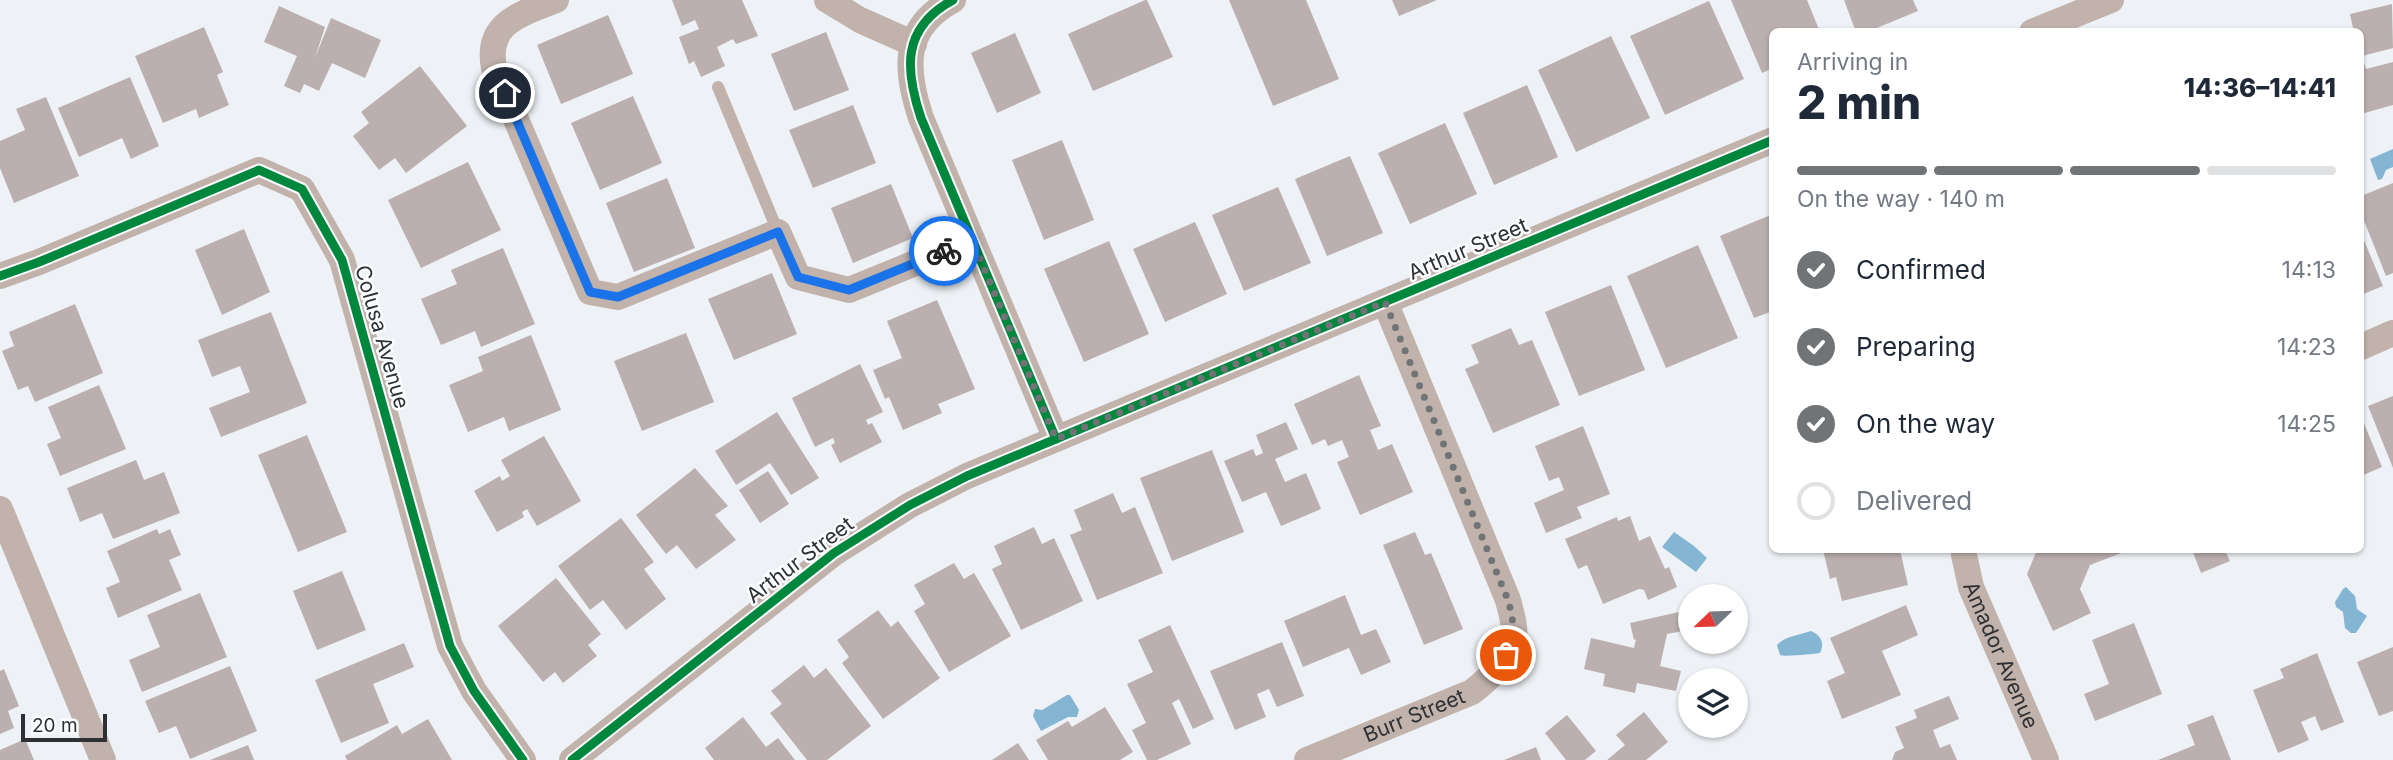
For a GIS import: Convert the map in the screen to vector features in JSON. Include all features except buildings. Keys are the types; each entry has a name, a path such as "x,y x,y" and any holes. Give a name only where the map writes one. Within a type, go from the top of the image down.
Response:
{"street":[{"path":"556,0 510,20 494,40 491,55 494,68 590,292 618,297 778,232 798,277 849,290 972,240"},
{"path":"827,0 860,20 914,44"},
{"path":"953,0 926,21 914,44 909,65 914,97 1056,439"},
{"path":"2042,28 2111,0"},
{"name":"Arthur Street","path":"572,760 834,554 872,528 967,476 1769,142"},
{"name":"Colusa Avenue","path":"0,276 258,170 303,189 342,260 450,646 474,691 523,760"},
{"name":"Burr Street","path":"1307,760 1472,692 1490,679 1514,638 1513,618 1508,600 1385,302"},
{"path":"2364,346 2393,334"},
{"path":"0,509 103,760"},
{"name":"Amador Avenue","path":"1964,553 1971,587 2046,760"}],"lane":[{"path":"718,87 778,232"}],"water":[{"path":"2393,149 2393,167 2386,170 2382,179 2378,180 2370,159"},
{"path":"1674,532 1707,558 1696,572 1662,547"},
{"path":"2346,587 2355,596 2357,609 2367,616 2356,633 2345,628 2343,612 2336,607 2335,602"},
{"path":"1811,631 1821,640 1820,653 1780,655 1777,645 1780,642"},
{"path":"1070,695 1079,710 1077,717 1068,717 1041,731 1033,716 1035,709 1042,710"}],"cycle path":[{"path":"953,0 936,11 916,37 910,67 912,83 921,118 1056,439"},
{"path":"572,760 834,553 910,505 967,476 1769,142"},
{"path":"0,276 259,170 302,189 342,260 450,646 474,691 523,760"}],"way so far":[{"path":"944,251 972,240 1056,439 1385,302 1508,600 1513,618 1514,638 1506,655"}],"route":[{"path":"505,93 590,292 618,297 778,232 798,277 849,290 944,251"}]}
